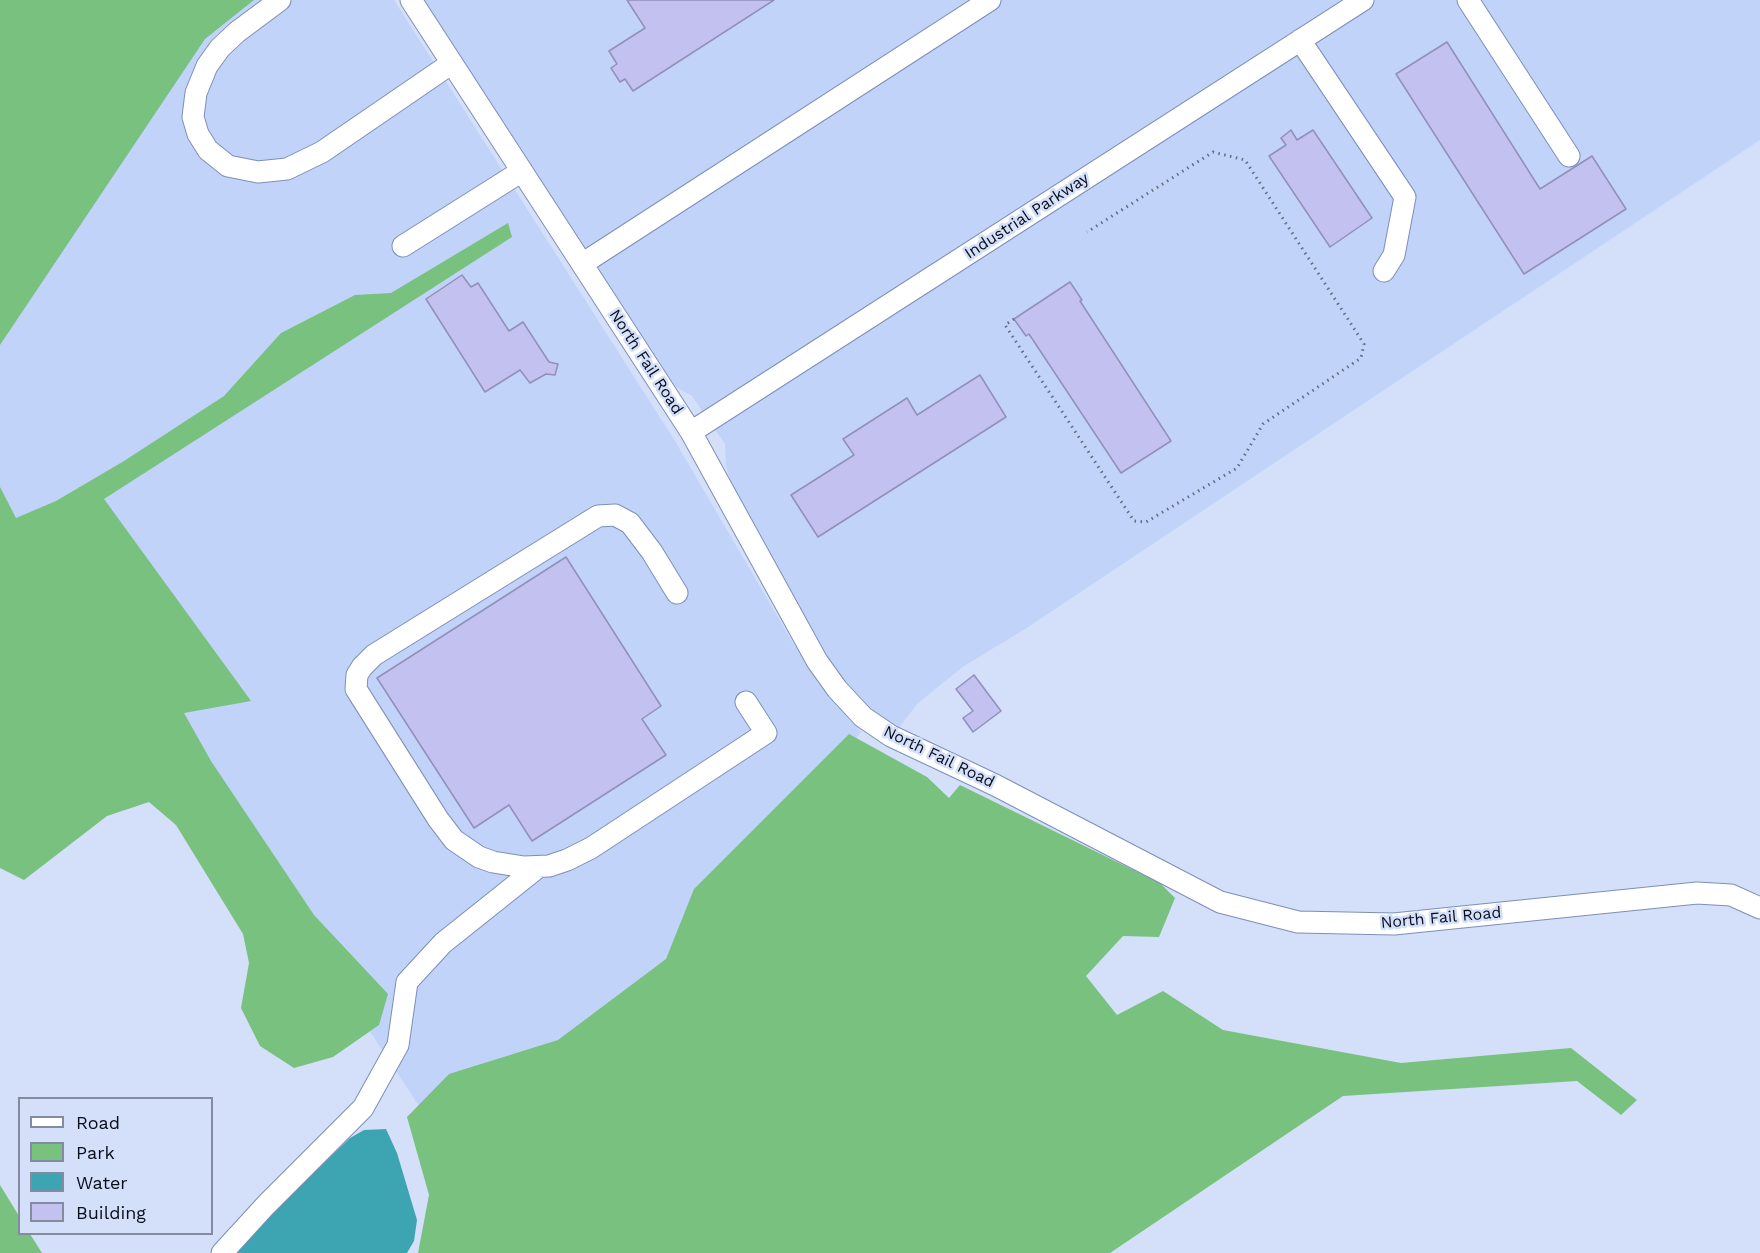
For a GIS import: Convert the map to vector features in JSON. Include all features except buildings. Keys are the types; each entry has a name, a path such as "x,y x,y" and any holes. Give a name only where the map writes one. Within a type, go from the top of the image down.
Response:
{"street":[{"path":"280,0 237,32 220,48 207,66 196,93 193,117 198,134 208,150 228,166 258,172 287,169 322,152 452,63"},
{"name":"North Fail Road","path":"411,0 691,432 817,661 837,689 863,717 891,736 995,785 1220,902 1298,922 1394,924 1697,893 1731,895 1760,908"},
{"path":"582,264 990,0"},
{"name":"Industrial Parkway","path":"691,432 1363,0"},
{"path":"1468,0 1569,156"},
{"path":"1300,40 1405,197 1394,255 1384,271"},
{"path":"403,246 522,171"},
{"path":"677,593 652,552 630,523 615,515 598,516 374,655 357,675 356,689 438,819 454,840 470,852 506,866 549,866 591,848 766,733 746,702"},
{"path":"222,1253 266,1205 363,1108 398,1045 406,982 443,944 537,867"}],"path":[{"path":"1014,319 1005,325 1134,521 1146,522 1237,468 1263,424 1360,358 1364,344 1245,160 1213,152 1087,232"}],"shaded area":[{"path":"40,0 394,0 675,441 793,643 861,732 672,984 440,1138 202,776 0,555 0,26"},
{"path":"420,0 1760,0 1760,140 1025,629 964,666 918,703 896,731 874,714 843,683 819,647 738,504 726,466 725,444 692,396 676,387 652,364"}],"green space":[{"path":"0,0 254,0 205,39 0,345"},
{"path":"508,223 512,237 104,499 251,701 184,713 211,761 314,915 388,994 379,1025 333,1057 294,1068 260,1046 241,1008 249,963 243,934 176,825 149,802 107,816 24,880 0,868 0,487 16,518 56,501 124,461 224,396 281,333 355,295 391,293"},
{"path":"849,734 927,777 949,798 960,785 1160,883 1175,898 1159,937 1123,936 1086,976 1117,1015 1163,991 1223,1030 1401,1063 1571,1048 1637,1100 1621,1115 1577,1081 1343,1096 1110,1253 418,1253 429,1195 407,1117 449,1074 558,1040 666,959 694,889"},
{"path":"0,1185 18,1214 18,1235 31,1235 42,1253 0,1253"}],"water":[{"path":"386,1129 397,1153 417,1220 414,1241 407,1253 232,1253 255,1228 350,1138 364,1130"}]}
